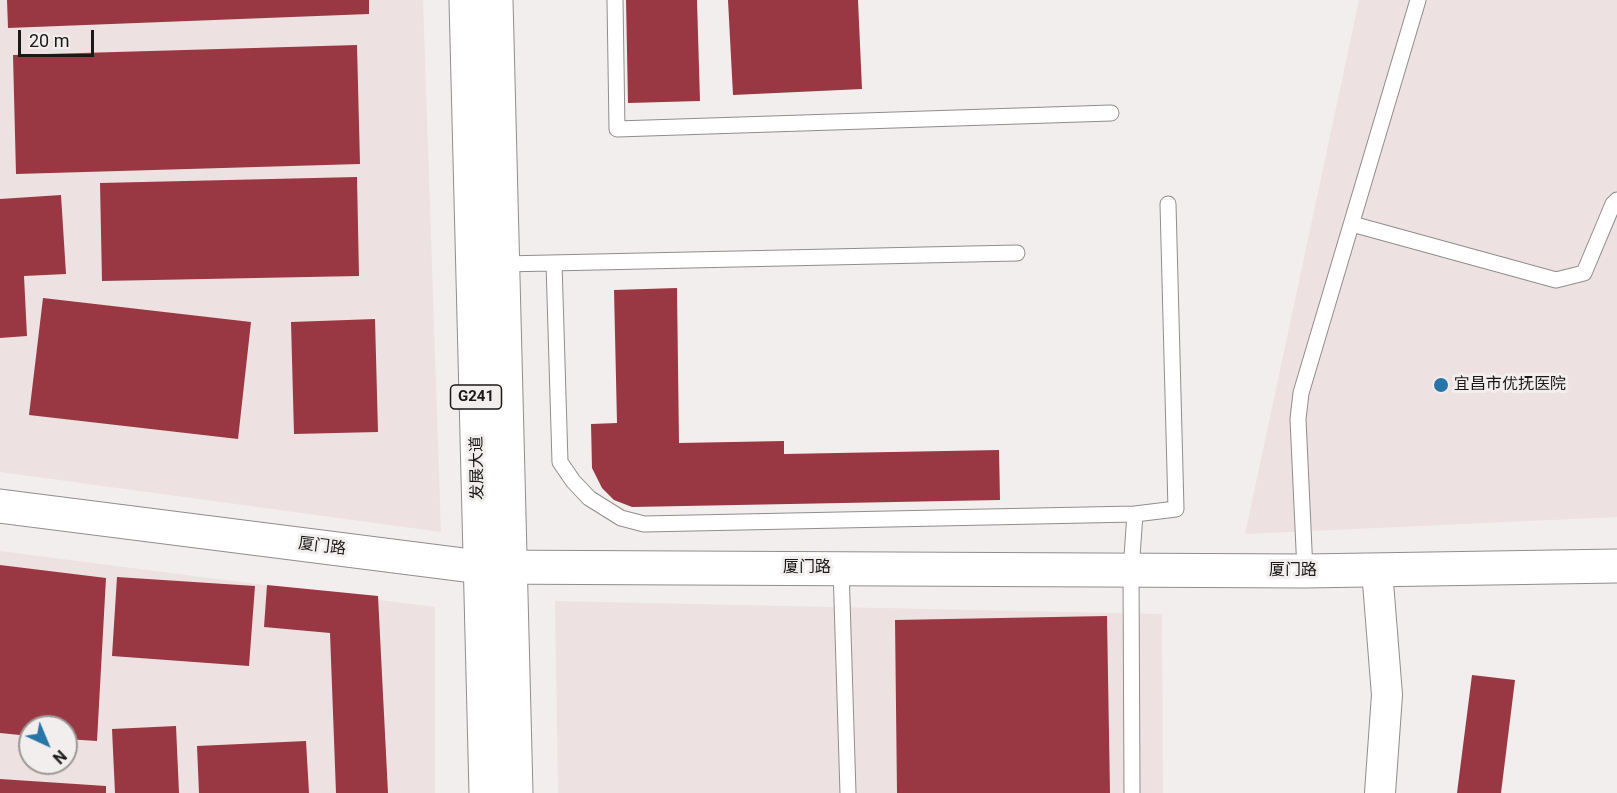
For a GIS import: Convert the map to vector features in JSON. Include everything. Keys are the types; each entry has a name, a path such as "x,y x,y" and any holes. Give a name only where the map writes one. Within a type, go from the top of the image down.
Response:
{"main road":[{"name":"发展大道","path":"466,0 495,567 516,793"},
{"name":"发展大道","path":"486,793 495,567 502,264 496,0"},
{"name":"厦门路","path":"0,506 495,567 1305,571 1617,566"}],"street":[{"path":"1377,570 1387,695 1380,793"}],"lane":[{"path":"615,0 617,129 1111,113"},
{"path":"1305,571 1298,419 1301,393 1418,0"},
{"path":"1352,224 1556,280 1584,273 1613,204 1617,200"},
{"path":"554,263 560,462 573,482 589,498 621,518 645,524 1135,514 1176,509 1168,204"},
{"path":"502,264 1017,253"},
{"path":"1132,793 1131,570 1135,514"},
{"path":"841,568 848,793"}],"shaded area":[{"path":"0,0 423,0 441,532 0,472"},
{"name":"宜昌市优抚医院","path":"1359,0 1617,0 1617,517 1245,534"},
{"path":"0,551 435,607 435,793 0,793"},
{"path":"555,601 1162,614 1163,793 558,793"}],"building":[{"path":"7,0 369,0 369,14 8,28"},
{"path":"626,0 697,0 700,101 628,103"},
{"path":"728,0 858,0 862,89 733,95"},
{"path":"357,45 360,164 16,174 13,55"},
{"path":"357,177 359,276 102,281 100,183"},
{"path":"61,195 66,274 24,276 27,336 0,338 0,199"},
{"path":"677,288 679,443 784,441 784,454 999,450 1000,500 632,507 614,500 602,488 592,468 591,424 617,423 614,290"},
{"path":"43,298 251,322 238,439 29,415"},
{"path":"375,319 378,432 294,434 291,322"},
{"path":"0,565 106,578 97,741 78,740 78,715 18,715 18,735 0,733"},
{"path":"117,577 255,586 249,666 112,656"},
{"path":"267,585 378,596 388,793 336,793 330,633 264,627"},
{"path":"1107,616 1110,793 897,793 895,620"},
{"path":"1472,675 1515,680 1501,793 1457,793"},
{"path":"176,726 179,793 115,793 112,729"},
{"path":"306,741 309,793 199,793 197,746"},
{"path":"0,779 106,786 106,793 0,793"}],"place":[{"name":"宜昌市优抚医院","path":"1441,385"}]}
